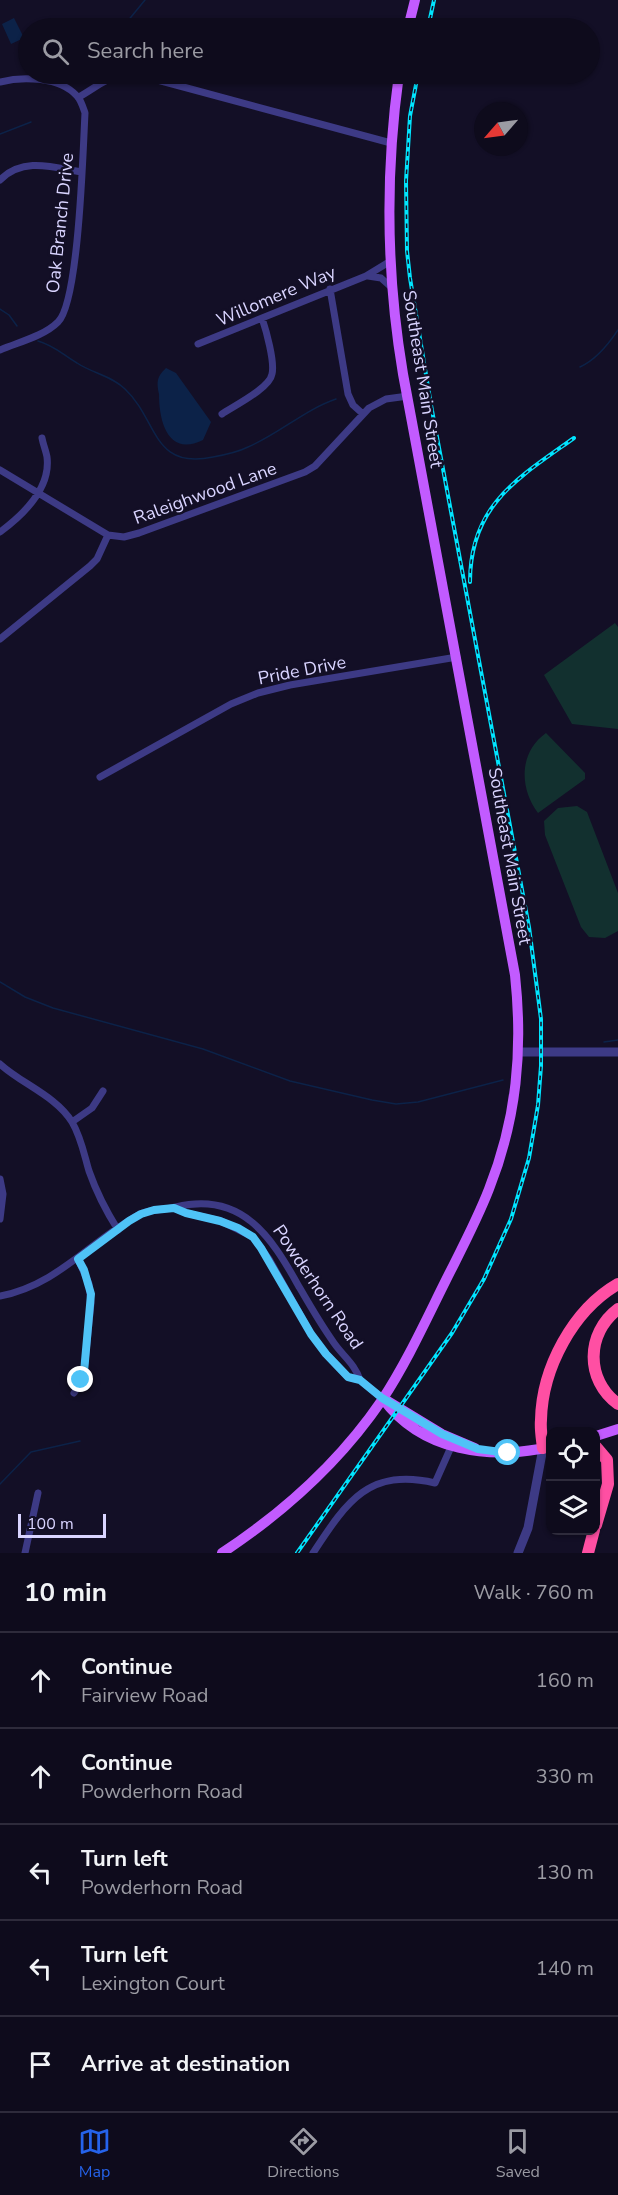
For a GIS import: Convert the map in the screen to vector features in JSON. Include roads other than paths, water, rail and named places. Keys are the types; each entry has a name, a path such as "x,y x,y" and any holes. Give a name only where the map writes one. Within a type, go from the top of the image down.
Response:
{"highway":[{"path":"546,1443 540,1420 544,1394 554,1363 571,1327 603,1293 618,1284"},
{"path":"618,1309 603,1324 598,1334 594,1346 593,1362 600,1386 618,1404"},
{"path":"600,1452 607,1460 608,1484 600,1511"},
{"path":"588,1553 593,1535"}],"main road":[{"path":"410,18 415,0"},
{"name":"Southeast Main Street","path":"222,1553 266,1523 298,1496 339,1455 382,1398 421,1331 489,1190 509,1126 519,1052 515,975 398,345 391,287 388,223 391,143 398,84"},
{"path":"382,1398 395,1415 418,1431 451,1447 508,1453 546,1447"},
{"path":"382,1398 442,1434 478,1449"},
{"path":"600,1435 618,1429"}],"street":[{"path":"0,80 18,79"},
{"path":"56,84 79,97 99,84"},
{"path":"172,84 391,143"},
{"name":"Oak Branch Drive","path":"0,350 48,329 60,321 66,308 74,278 85,113 79,97"},
{"path":"0,180 7,173 30,164 81,172"},
{"name":"Willomere Way","path":"198,344 366,276 389,262"},
{"path":"366,276 373,275 381,278 391,287"},
{"path":"330,289 348,394 353,405 363,414"},
{"path":"222,414 260,389 273,374 268,336 262,318"},
{"name":"Raleighwood Lane","path":"108,535 124,537 139,533 305,472 315,466 369,408 386,399 408,396"},
{"path":"0,532 27,509 39,493 47,468 47,457 42,438"},
{"path":"0,471 108,535 97,559 90,566 0,639"},
{"name":"Pride Drive","path":"100,777 231,704 258,693 290,685 457,657"},
{"path":"519,1052 618,1052"},
{"path":"0,1064 62,1109 72,1122 82,1143 94,1184 118,1230"},
{"path":"72,1122 92,1108 104,1091"},
{"path":"0,1179 3,1194 0,1220"},
{"name":"Powderhorn Road","path":"0,1296 33,1286 78,1259 146,1212 174,1208 188,1203 221,1208 244,1216 263,1230 287,1264 334,1343 357,1368 360,1380"},
{"name":"Powderhorn Road","path":"174,1208 220,1221 253,1237 269,1259 311,1334 325,1352 348,1377 360,1380 382,1398"},
{"path":"74,1393 84,1372 91,1303 89,1284 78,1259"},
{"path":"313,1553 344,1508 365,1490 389,1480 401,1478 435,1483 451,1447"},
{"path":"518,1553 528,1528 546,1451"},
{"path":"25,1553 38,1493"}],"water":[{"path":"14,18 18,26 18,41 11,44 2,24"},
{"path":"166,368 176,373 211,422 203,440 181,444 168,434 161,415 158,385 159,376"}],"waterway":[{"path":"130,18 145,0"},
{"path":"0,134 31,122"},
{"path":"0,309 9,315 17,326"},
{"path":"580,367 601,352 618,330"},
{"path":"38,341 120,385 136,401 158,440 178,456 193,459 240,450 270,436 313,409 336,399"},
{"path":"0,982 25,997 53,1008 203,1049 290,1081 372,1100 396,1104 418,1102 503,1080"},
{"path":"604,1042 618,1040"},
{"path":"0,1484 31,1452 80,1441"}],"railway":[{"path":"430,18 434,0"},
{"path":"297,1553 452,1333 484,1279 511,1219 529,1158 538,1105 541,1019 529,927 431,405 410,278 407,251 406,181 410,116 416,84"},
{"path":"470,582 472,555 478,533 488,513 516,481 574,438"}]}
